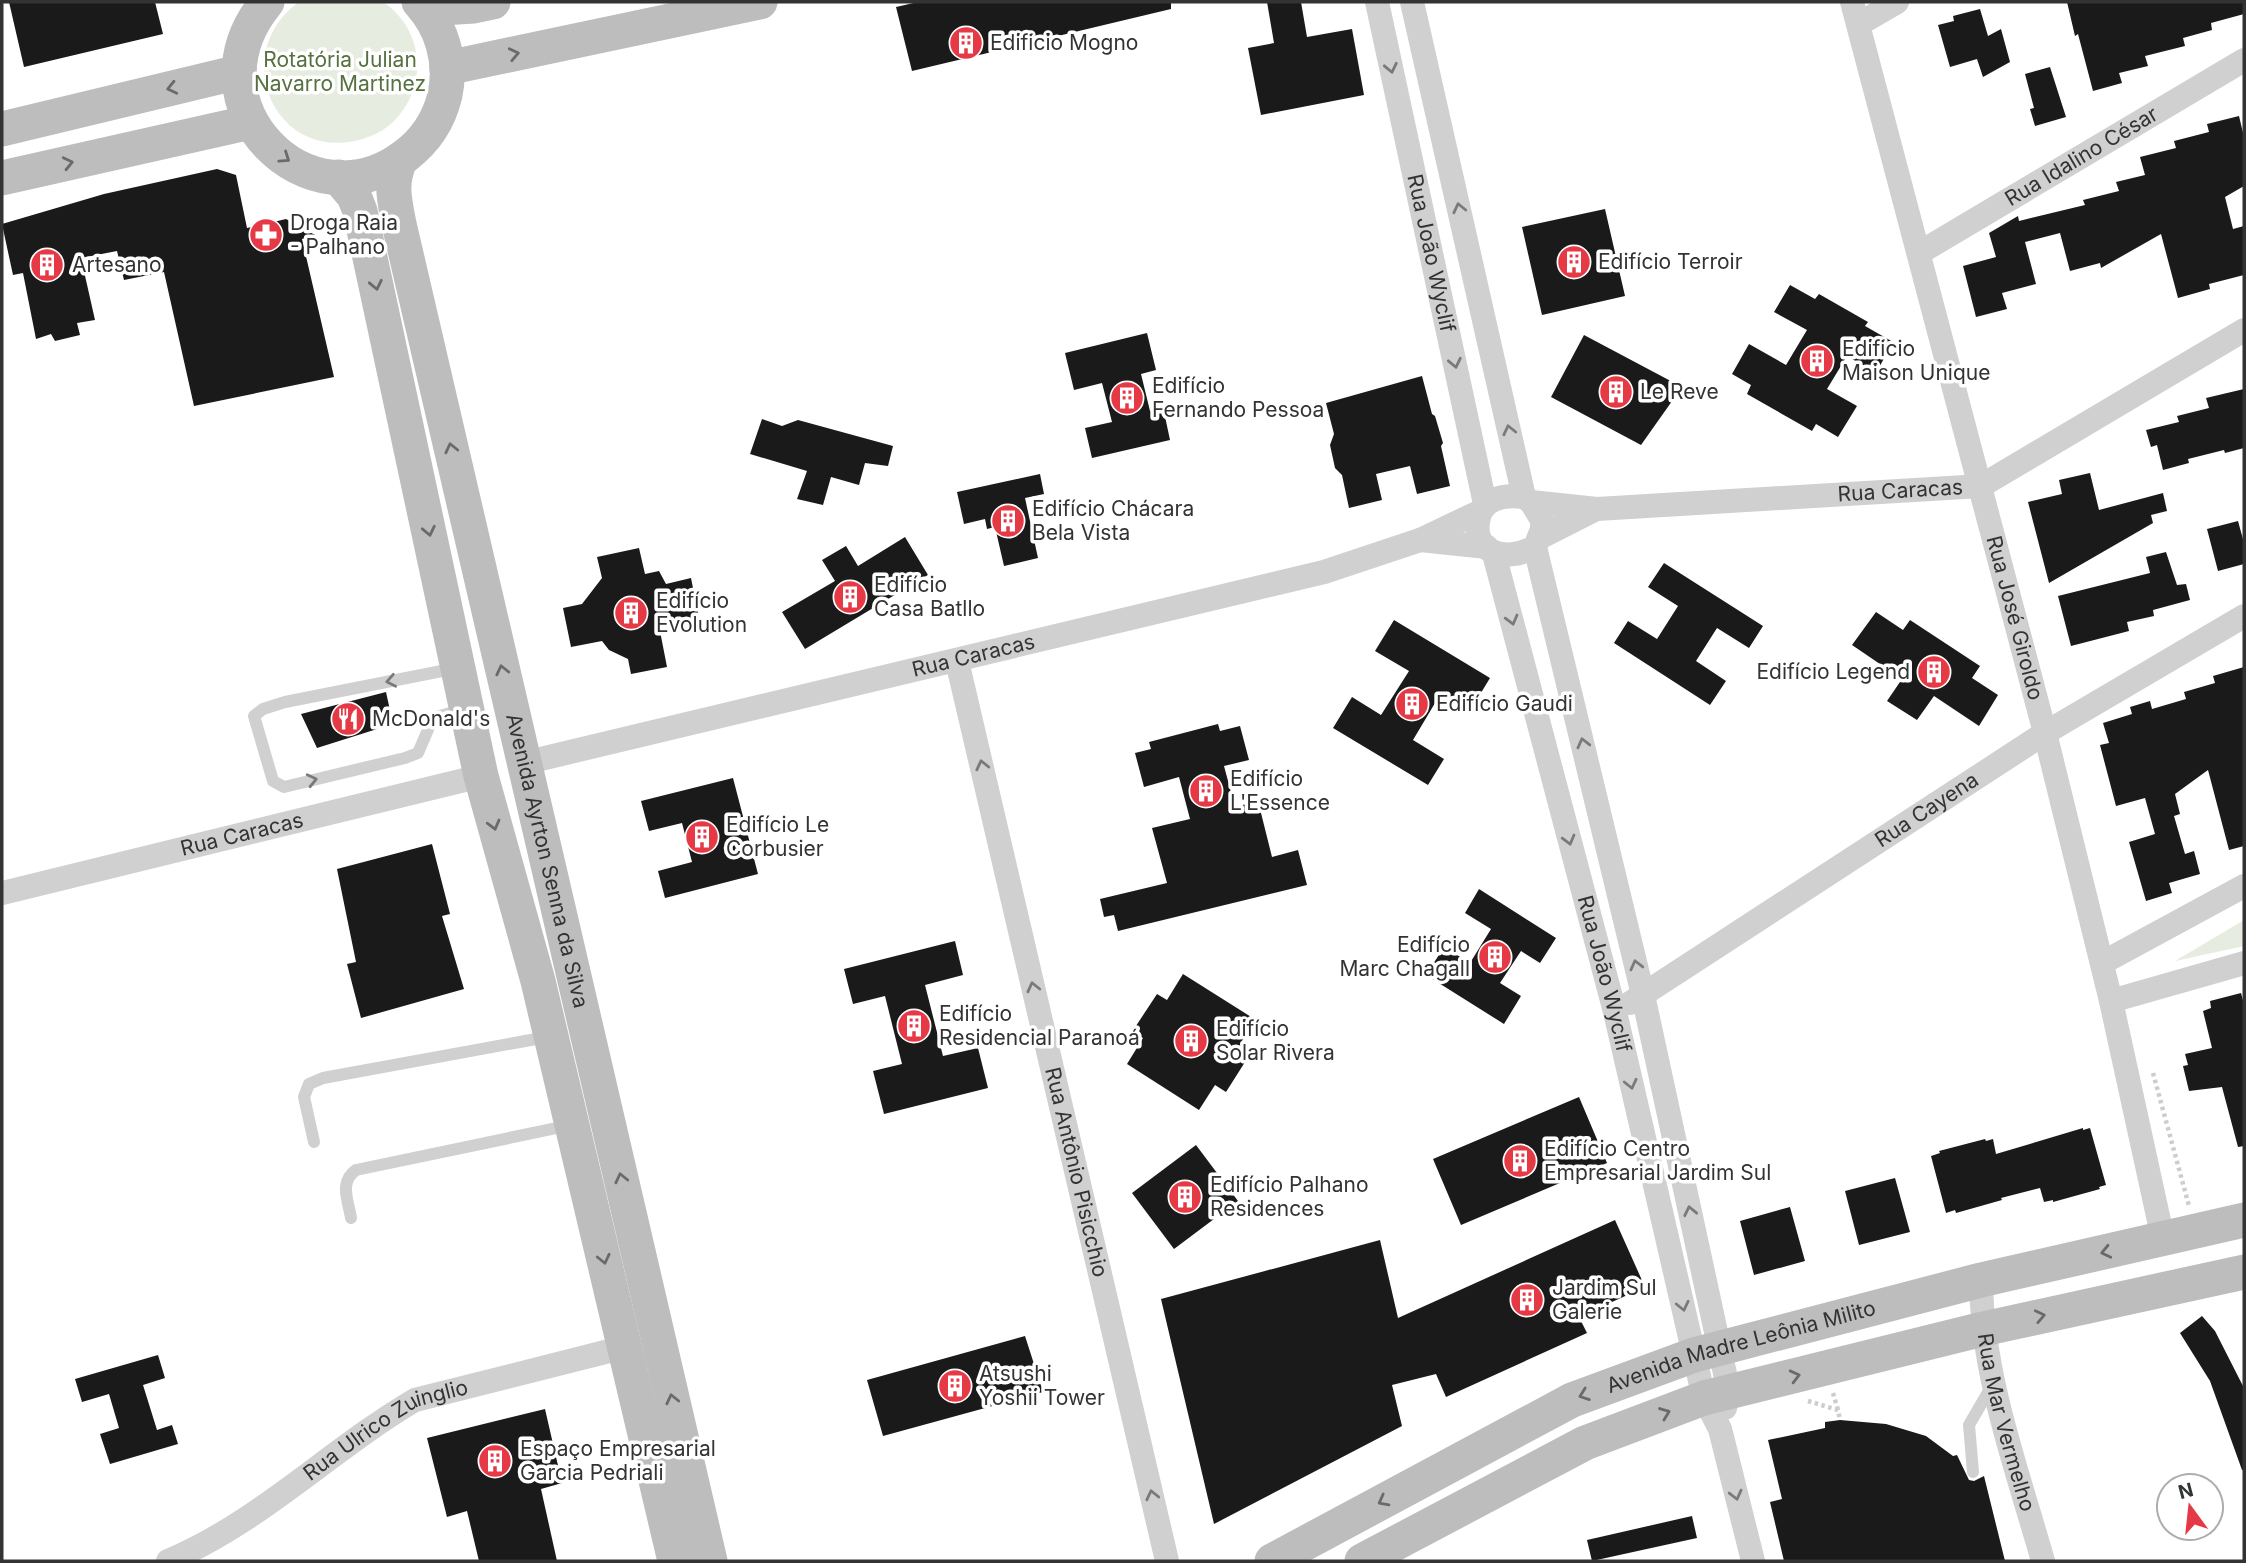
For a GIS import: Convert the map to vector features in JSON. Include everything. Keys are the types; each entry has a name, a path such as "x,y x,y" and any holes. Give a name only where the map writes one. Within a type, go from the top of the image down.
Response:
{"main road":[{"path":"267,2 256,15 241,52 239,72 244,106 261,137 287,161 320,174 338,177 371,173 400,160 415,149 436,120 443,104 447,68 441,37 422,5"},
{"path":"422,5 474,6 493,2"},
{"path":"447,68 760,2"},
{"path":"2,129 239,72"},
{"path":"2,178 251,122"},
{"name":"Avenida Ayrton Senna da Silva","path":"400,160 393,177 393,196 710,1561"},
{"name":"Avenida Ayrton Senna da Silva","path":"338,177 354,196 360,211 481,776 551,1036 675,1561"},
{"name":"Avenida Madre Leônia Milito","path":"1272,1561 1572,1400 1707,1352 1981,1280 2244,1220"},
{"name":"Avenida Madre Leônia Milito","path":"1362,1561 1585,1443 1716,1395 1983,1329 2244,1272"}],"street":[{"name":"Rua João Wyclif","path":"1377,2 1483,508 1477,521 1478,531 1482,543 1491,551 1707,1352"},
{"name":"Rua João Wyclif","path":"1412,2 1528,499 1542,520 1537,542 1643,995 1720,1429 1753,1561"},
{"path":"1856,13 1897,2"},
{"name":"Rua José Giroldo","path":"1856,13 2045,733 2111,1001 2163,1239"},
{"name":"Rua Idalino César","path":"1919,253 2244,60"},
{"name":"Rua Caracas","path":"524,763 1324,572 1420,540 1499,497 1597,509 1981,486 2244,330"},
{"name":"Rua Caracas","path":"1420,540 1515,556 1597,509"},
{"name":"Rua Cayena","path":"1615,1012 2045,733 2244,616"},
{"name":"Rua Antônio Pisicchio","path":"957,661 1167,1561"},
{"name":"Rua Caracas","path":"2,893 481,776"},
{"path":"2102,963 2244,886"},
{"path":"2111,1001 2244,963"},
{"name":"Rua Mar Vermelho","path":"1981,1280 1983,1329 1994,1387 2043,1561"},
{"name":"Rua Ulrico Zuinglio","path":"168,1561 201,1548 232,1529 386,1417 415,1400 625,1347"},
{"path":"1520,1427 1541,1466"},
{"path":"1467,1456 1488,1494"}],"lane":[{"path":"458,668 285,702 263,709 254,716 273,781 284,787 418,753 433,718 467,708"},
{"path":"314,1142 304,1097 309,1084 323,1078 551,1036"},
{"path":"351,1218 345,1185 348,1176 356,1170 572,1125"},
{"path":"1973,1472 1969,1425 1994,1387"}],"green space":[{"name":"Rotatória Julian Navarro Martinez","path":"299,2 384,3 403,21 414,42 416,54 414,89 403,110 382,130 355,141 326,142 301,133 282,117 270,96 264,72 267,47 278,23"},
{"path":"2244,920 2244,946 2175,961"}],"building":[{"path":"9,2 155,2 163,34 24,67"},
{"name":"Edificio Mogno","path":"918,2 1171,2 1171,9 912,71 896,7"},
{"path":"1267,2 1301,2 1307,37 1352,29 1364,95 1261,115 1248,48 1274,43"},
{"path":"2067,2 2244,2 2244,14 2211,23 2212,30 2183,38 2185,46 2145,56 2148,66 2119,73 2122,83 2093,91"},
{"path":"1980,9 1988,36 2001,29 2010,62 1983,77 1977,59 1950,67 1938,25 1954,21 1953,16"},
{"path":"2050,67 2066,117 2035,126 2030,109 2034,108 2025,74"},
{"path":"2239,116 2244,137 2244,186 2225,197 2233,229 2244,226 2244,275 2209,284 2210,289 2178,298 2161,234 2101,268 2100,263 2070,271 2060,233 2025,242 2036,284 2002,293 2007,309 1976,317 1963,266 1996,257 1989,233 2018,216 2019,221 2085,205 2083,200 2119,191 2116,182 2145,175 2140,157 2176,148 2174,141 2209,132 2207,124"},
{"path":"217,169 236,175 247,228 286,219 315,235 302,239 334,377 194,406 164,272 124,280 117,251 81,258 95,320 77,323 80,335 55,341 51,334 36,339 23,273 13,275 2,224 104,194"},
{"name":"Edifício Terroir","path":"1605,209 1625,296 1542,315 1522,227"},
{"name":"Edificio Maison Unique","path":"1790,285 1815,299 1819,294 1868,322 1865,326 1893,342 1876,373 1847,356 1827,389 1857,406 1838,437 1816,424 1812,431 1747,394 1751,385 1732,374 1749,344 1786,365 1807,330 1774,312"},
{"name":"Edifício Fernando Pessoa","path":"1147,333 1156,370 1141,374 1150,411 1163,407 1170,440 1092,458 1085,428 1112,422 1102,383 1074,390 1065,353"},
{"name":"Le Reve","path":"1584,335 1682,387 1641,445 1551,397"},
{"path":"1422,376 1443,443 1441,446 1450,486 1417,494 1410,466 1376,474 1382,500 1349,508 1342,475 1335,468 1330,445 1334,434 1326,403"},
{"path":"2244,389 2244,448 2188,459 2189,463 2163,470 2157,445 2151,447 2146,430 2179,422 2177,416 2209,408 2206,398"},
{"path":"762,419 782,426 798,420 893,446 888,466 865,463 859,485 831,477 823,505 797,499 807,471 750,454"},
{"path":"2090,473 2099,510 2163,493 2167,511 2151,515 2153,523 2049,583 2028,502 2062,494 2059,480"},
{"name":"Edifício Chácara Bela Vista","path":"1040,474 1044,494 1025,498 1038,558 1004,566 995,527 987,529 985,519 964,524 957,492"},
{"path":"2238,521 2244,543 2244,564 2218,571 2207,529"},
{"name":"Edifício Casa Batllo","path":"905,537 928,575 805,649 782,612 835,581 822,560 846,546 858,566"},
{"name":"Edifício Evolution","path":"639,548 645,574 659,571 666,584 691,578 699,618 659,626 667,667 631,674 628,659 609,650 602,641 571,647 563,608 582,604 602,578 597,557"},
{"path":"2166,552 2177,585 2186,584 2190,600 2153,610 2154,616 2127,622 2129,631 2071,646 2058,596 2150,573 2146,557"},
{"path":"1664,563 1763,626 1749,648 1717,628 1696,661 1726,681 1710,705 1614,643 1628,621 1657,639 1678,606 1648,587"},
{"name":"Edifício Legend","path":"1876,612 1903,630 1910,620 1980,666 1972,678 1998,695 1979,726 1934,696 1917,720 1887,701 1902,679 1852,645"},
{"name":"Edifício Gaudi","path":"1394,620 1490,678 1470,711 1441,693 1413,740 1444,759 1428,785 1333,728 1352,697 1381,715 1409,671 1375,651"},
{"path":"2244,667 2244,846 2229,850 2208,770 2175,794 2180,814 2174,816 2185,854 2194,851 2200,874 2169,883 2172,893 2146,901 2129,842 2155,834 2145,798 2116,806 2100,745 2109,743 2103,723 2132,714 2130,707 2150,701 2152,709 2186,699 2184,692 2215,683 2213,676"},
{"name":"McDonald's","path":"386,692 393,724 317,748 301,714"},
{"path":"1218,724 1220,731 1240,726 1249,760 1224,766 1235,807 1258,801 1272,857 1298,850 1307,885 1118,931 1114,915 1104,917 1100,899 1167,883 1152,828 1190,819 1179,777 1144,787 1135,753 1151,749 1149,742"},
{"name":"Edifício Le Corbusier","path":"733,778 758,874 665,898 658,871 692,862 682,823 649,831 641,801"},
{"path":"432,844 450,914 442,916 464,989 361,1018 347,964 356,962 337,869"},
{"name":"Edifício Marc Chagall","path":"1479,889 1556,938 1540,963 1521,951 1500,983 1521,996 1504,1024 1426,975 1444,947 1470,963 1491,929 1465,913"},
{"name":"Edifício Residencial Paranoá","path":"955,941 963,975 925,985 943,1056 978,1048 988,1088 884,1114 873,1071 902,1064 885,996 853,1004 844,969"},
{"name":"Edifício Solar Rivera","path":"1183,974 1256,1020 1240,1044 1252,1051 1226,1092 1215,1085 1199,1110 1127,1064 1143,1038 1132,1032 1157,994 1167,1000"},
{"path":"2241,993 2244,1004 2244,1146 2238,1147 2222,1087 2189,1091 2183,1066 2188,1065 2185,1054 2212,1048 2203,1011 2211,1008 2210,1001"},
{"name":"Edifício Centro Empresarial Jardim Sul","path":"1579,1097 1607,1163 1461,1225 1433,1159"},
{"path":"2090,1128 2106,1185 2099,1187 2100,1189 2044,1202 2040,1188 1956,1213 1955,1210 1946,1213 1931,1156 1940,1153 1939,1151 1993,1139 1996,1154"},
{"name":"Edifício Palhano Residences","path":"1196,1145 1238,1201 1174,1249 1132,1193"},
{"path":"1895,1178 1910,1232 1859,1245 1845,1191"},
{"path":"1790,1207 1805,1261 1754,1275 1740,1221"},
{"path":"1615,1220 1645,1287 1579,1317 1587,1333 1446,1397 1436,1374 1392,1385 1402,1426 1214,1524 1161,1299 1380,1240 1398,1318"},
{"path":"2202,1316 2215,1331 2244,1388 2244,1470 2210,1381 2180,1333"},
{"name":"Atsushi Yoshii Tower","path":"1025,1336 1043,1392 883,1436 867,1380"},
{"path":"158,1355 165,1378 143,1385 157,1430 172,1425 178,1444 110,1464 100,1434 119,1428 109,1394 82,1402 75,1379"},
{"name":"Espaço Empresarial Garcia Pedriali","path":"545,1409 562,1483 541,1489 557,1561 479,1561 467,1511 447,1517 427,1438"},
{"path":"1840,1420 1886,1424 1926,1436 1953,1456 1957,1455 1969,1480 1974,1481 1984,1476 2005,1561 1784,1561 1770,1502 1782,1499 1768,1440 1825,1428 1825,1422"},
{"path":"1692,1516 1697,1538 1592,1561 1587,1540"}],"place":[{"name":"Edificio Mogno","path":"966,43"},
{"name":"Droga Raia - Palhano","path":"266,235"},
{"name":"Edifício Terroir","path":"1574,262"},
{"name":"Artesano","path":"47,265"},
{"name":"Edificio Maison Unique","path":"1817,361"},
{"name":"Le Reve","path":"1616,392"},
{"name":"Edifício Fernando Pessoa","path":"1127,398"},
{"name":"Edifício Chácara Bela Vista","path":"1008,521"},
{"name":"Edifício Casa Batllo","path":"850,597"},
{"name":"Edifício Evolution","path":"631,613"},
{"name":"Edifício Legend","path":"1934,672"},
{"name":"Edifício Gaudi","path":"1412,704"},
{"name":"McDonald's","path":"348,719"},
{"name":"Edifício L'Essence","path":"1206,791"},
{"name":"Edifício Le Corbusier","path":"702,837"},
{"name":"Edifício Marc Chagall","path":"1495,957"},
{"name":"Edifício Residencial Paranoá","path":"914,1026"},
{"name":"Edifício Solar Rivera","path":"1191,1041"},
{"name":"Edifício Centro Empresarial Jardim Sul","path":"1520,1161"},
{"name":"Edifício Palhano Residences","path":"1185,1197"},
{"name":"Jardim Sul Galerie","path":"1527,1300"},
{"name":"Atsushi Yoshii Tower","path":"955,1386"},
{"name":"Espaço Empresarial Garcia Pedriali","path":"495,1461"}]}
